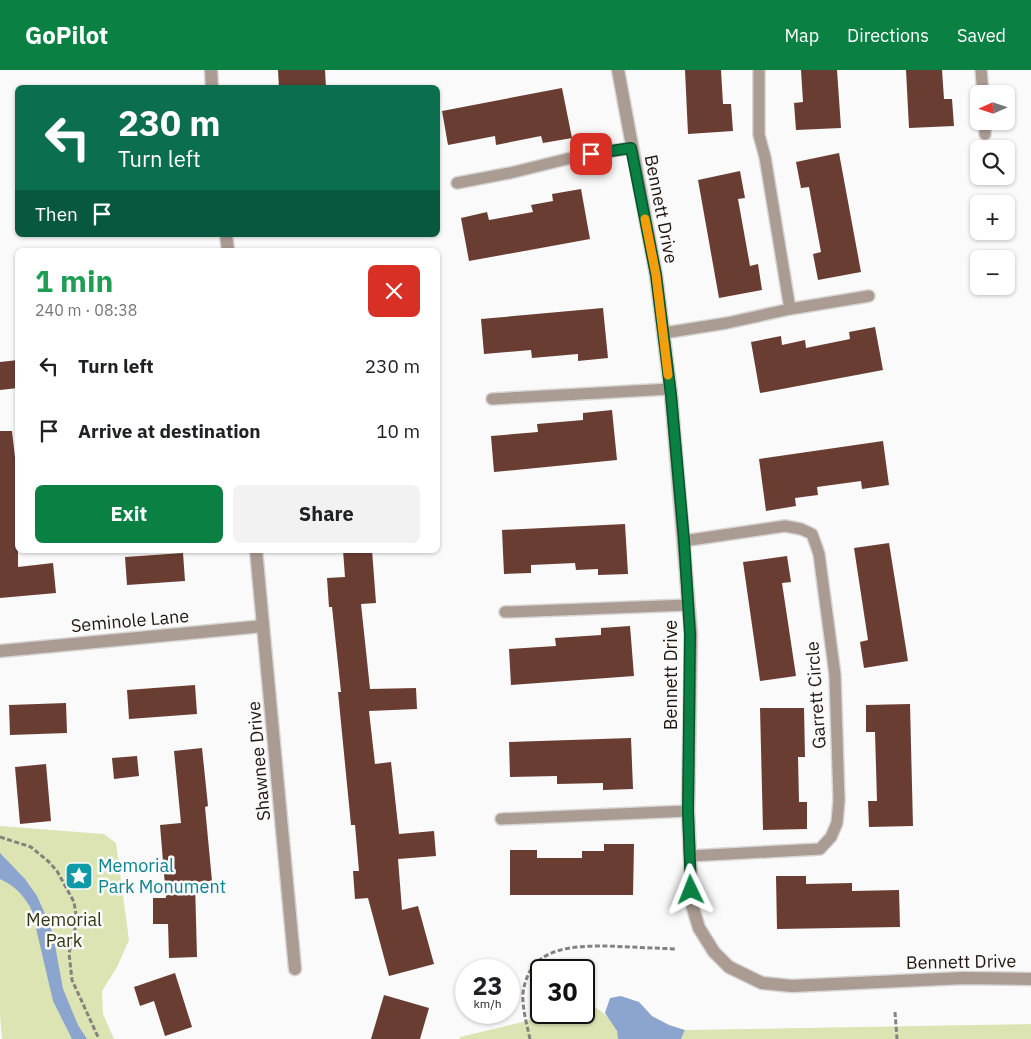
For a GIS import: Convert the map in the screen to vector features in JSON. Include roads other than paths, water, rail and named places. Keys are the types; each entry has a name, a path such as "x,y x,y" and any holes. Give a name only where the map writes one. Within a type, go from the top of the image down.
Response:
{"street":[{"path":"211,70 212,85"},
{"name":"Bennett Drive","path":"618,70 656,275 670,389 684,540 690,634 688,811 692,905 699,928 714,952 729,967 762,982 792,986 964,978 1031,979"},
{"name":"Shawnee Drive","path":"256,553 295,969"},
{"name":"Seminole Lane","path":"0,651 263,626"}],"lane":[{"path":"759,70 759,135 765,157 790,309"},
{"path":"981,70 982,85"},
{"path":"986,130 986,134"},
{"path":"458,183 510,173 579,156 631,148"},
{"path":"664,334 790,309 869,296"},
{"path":"492,400 670,389"},
{"name":"Garrett Circle","path":"684,540 786,526 801,529 812,534 819,554 835,675 839,800 837,823 831,837 820,849 690,856"},
{"path":"505,612 688,605"},
{"path":"502,819 688,811"}],"water":[{"path":"0,853 25,879 37,896 53,934 63,989 78,1025 87,1039 72,1039 53,1001 32,911 19,892 0,879"},
{"path":"621,996 639,1002 652,1016 669,1025 685,1030 681,1039 618,1039 617,1031 605,1013 610,998"}],"place":[{"name":"Memorial Park Monument","path":"79,876"}],"park label":[{"name":"Memorial Park","path":"64,930"}]}
